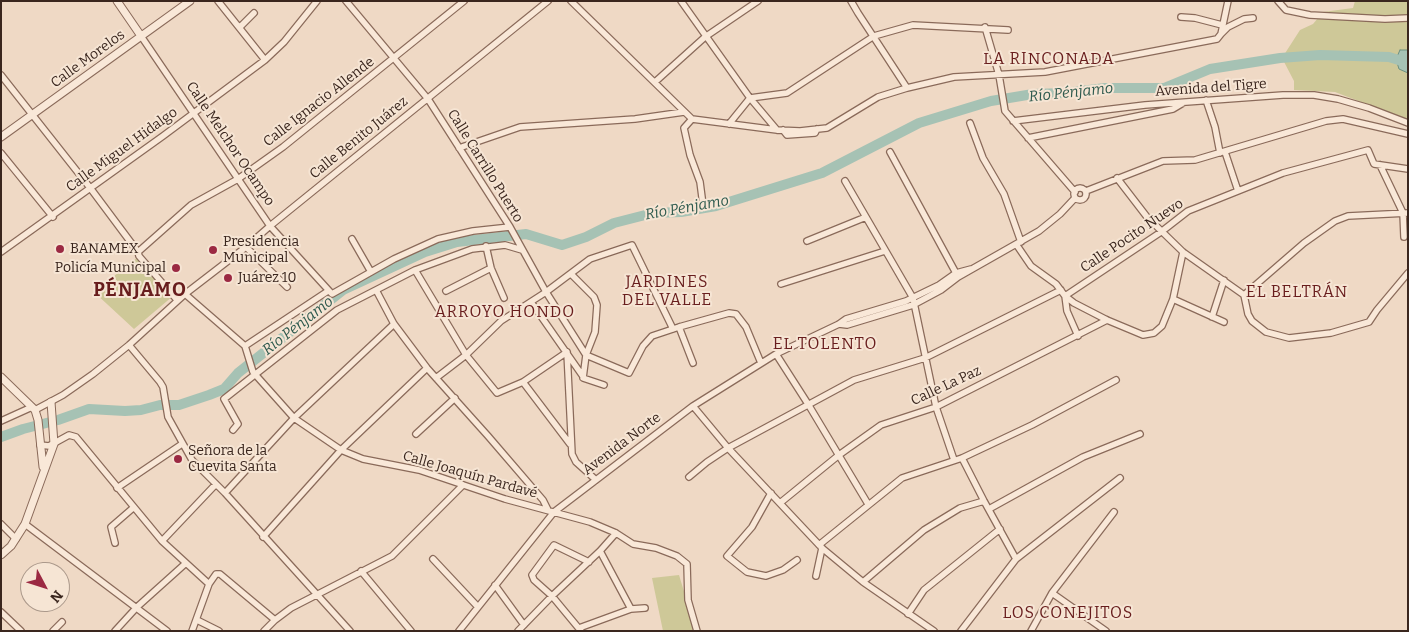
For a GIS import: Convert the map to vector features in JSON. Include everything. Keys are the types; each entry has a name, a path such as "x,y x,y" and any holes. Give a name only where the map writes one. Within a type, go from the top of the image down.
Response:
{"street":[{"name":"Calle Melchor Ocampo","path":"116,1 270,226 330,292"},
{"name":"Calle Morelos","path":"1,137 190,1"},
{"path":"218,1 265,60"},
{"name":"Calle Miguel Hidalgo","path":"1,252 53,217 265,60 284,42 318,1"},
{"name":"Calle Carrillo Puerto","path":"346,1 428,99 510,227 520,248 586,356"},
{"name":"Calle Ignacio Allende","path":"138,254 191,205 238,179 291,141 464,1"},
{"name":"Calle Benito Juárez","path":"1,421 51,402 93,374 129,345 177,300 246,247 548,1"},
{"path":"571,1 692,119 780,130 827,128 878,97 954,77 1045,72 1210,41 1217,39 1228,27 1244,19 1253,18"},
{"path":"681,1 750,98 780,130"},
{"path":"655,82 705,37 757,1"},
{"path":"851,1 907,88"},
{"path":"1220,34 1228,1"},
{"path":"1278,1 1286,10 1310,15 1385,19 1408,18"},
{"path":"240,27 254,13"},
{"path":"1181,17 1196,18 1222,25"},
{"path":"730,124 750,98 787,93 874,36 913,25 985,27 1008,30"},
{"path":"985,27 999,75 1005,111 1079,200 1085,198 1086,191"},
{"path":"1,74 91,189 138,254 177,300"},
{"name":"Avenida del Tigre","path":"1013,121 1144,105 1314,95 1346,101 1408,123"},
{"path":"1206,100 1222,153 1238,190"},
{"path":"1028,138 1174,109 1185,102"},
{"path":"459,148 520,127 635,120 684,112"},
{"path":"692,119 684,128 690,155 700,182 704,205"},
{"path":"1086,191 1163,162 1195,160 1326,121 1343,119 1408,134"},
{"path":"970,123 983,158 1004,194 1019,243 1031,266 1056,284 1065,296 1074,303 1143,335 1154,333 1162,326 1173,299 1183,252"},
{"name":"Calle Pocito Nuevo","path":"1065,296 1161,232 1188,211 1238,190 1283,173 1368,150 1374,164 1380,165"},
{"path":"1,152 53,217"},
{"path":"890,152 957,275"},
{"path":"1380,165 1408,169"},
{"path":"1380,165 1405,213 1404,237"},
{"path":"1118,178 1147,217 1161,232 1183,252 1244,295 1248,314 1252,321 1266,332 1289,338 1331,332 1369,322 1408,273"},
{"path":"845,181 913,302 936,407 954,460"},
{"path":"1075,195 1078,188 1086,191"},
{"name":"Avenida Norte","path":"459,631 551,511 596,480 694,406 776,354 840,324 848,325 941,290 957,275 971,270 1039,231 1060,214 1075,195"},
{"path":"1244,295 1304,243 1335,221 1348,216 1405,213"},
{"path":"807,241 866,217"},
{"path":"185,294 245,346 330,292 438,239 473,231 510,227"},
{"path":"352,238 371,272"},
{"path":"232,430 238,424 224,399 254,373 337,310 415,270 472,249 505,245 520,248"},
{"path":"436,378 466,355 501,321 546,292 590,259 632,245 693,364"},
{"path":"486,246 490,268 504,298"},
{"path":"246,247 287,288"},
{"path":"780,284 885,251"},
{"path":"446,291 490,268"},
{"path":"415,270 466,355 497,393 523,382 566,352"},
{"path":"571,274 594,297 597,305 595,332 586,356 583,376"},
{"path":"1212,317 1224,280"},
{"path":"376,290 394,324 427,368 455,398 551,511"},
{"path":"689,477 728,448 854,380 925,358 1061,290"},
{"path":"1065,296 1067,311 1078,336"},
{"path":"1173,299 1224,322"},
{"path":"531,302 583,376 604,385"},
{"path":"586,356 630,372 643,346 652,336 729,313 736,314 746,327 761,363"},
{"name":"Calle La Paz","path":"780,503 839,455 881,425 936,407 1108,320"},
{"path":"225,493 294,418 394,324"},
{"path":"129,345 160,382 168,417 192,460 225,493 350,631"},
{"name":"Calle Joaquín Pardavé","path":"245,346 254,373 294,418 341,450 363,459 419,470 505,499 590,522 616,533 633,544 656,548 677,556 687,564 688,600 697,631"},
{"path":"566,352 572,454 576,462 596,480"},
{"path":"776,354 868,504"},
{"path":"263,537 341,450 427,368"},
{"path":"1,377 33,408 38,420 43,470"},
{"path":"816,576 821,546 868,504 902,478 962,458 1032,425 1116,380"},
{"path":"523,382 570,444"},
{"path":"416,434 455,398"},
{"path":"1,555 16,539 24,524 54,444 51,402"},
{"path":"694,406 728,448 821,546 863,582 934,631"},
{"path":"989,509 1083,458 1140,434"},
{"path":"40,442 45,446 73,435 162,541 209,584"},
{"path":"117,488 182,444"},
{"path":"962,458 1016,559"},
{"path":"961,631 1016,559 1120,478"},
{"path":"162,541 216,484"},
{"path":"264,631 291,608 392,556 463,485"},
{"path":"771,494 752,527 727,556 747,572 766,576 783,570 798,560"},
{"path":"863,582 924,530 960,508 984,501"},
{"path":"115,543 111,527 133,508"},
{"path":"1031,631 1052,593 1114,512"},
{"path":"1,524 16,539"},
{"path":"24,524 168,631"},
{"path":"908,614 924,590 1000,529"},
{"path":"518,631 616,533"},
{"path":"589,562 554,544 532,575 532,578 552,596 580,629 631,609 645,608"},
{"path":"600,551 631,609"},
{"path":"433,559 478,607"},
{"path":"115,631 137,607 186,563"},
{"path":"361,571 410,631"},
{"path":"192,631 209,584 216,574 220,574 275,620"},
{"path":"495,585 524,625"},
{"path":"1052,593 1106,631"},
{"path":"1,612 21,631"},
{"path":"197,620 219,631"},
{"path":"53,631 62,622"}],"shaded area":[{"path":"1355,1 1408,1 1408,120 1335,92 1294,90 1294,81 1282,58 1300,30 1313,24 1323,12 1353,8"},
{"path":"1400,50 1408,50 1408,73 1399,69 1396,59"},
{"path":"138,257 173,296 134,329 94,292"},
{"path":"679,575 696,631 663,631 652,578"}],"waterway":[{"name":"Río Pénjamo","path":"1,437 89,409 125,411 141,410 160,405 179,405 224,389 238,373 343,290 425,252 457,242 526,234 562,245 586,237 614,223 653,213 681,212 716,206 822,173 919,123 991,101 1033,94 1065,93 1105,88 1164,88 1210,69 1280,58 1320,55 1389,57 1408,63"}],"place":[{"name":"BANAMEX","path":"60,249"},
{"name":"Presidencia Municipal","path":"213,250"},
{"name":"Policía Municipal","path":"176,268"},
{"name":"Juárez 10","path":"228,278"},
{"name":"Señora de la Cuevita Santa","path":"178,459"}],"district":[{"name":"LA RINCONADA","path":"1049,60"},
{"name":"PÉNJAMO","path":"140,291"},
{"name":"JARDINES DEL VALLE","path":"667,292"},
{"name":"EL BELTRÁN","path":"1297,293"},
{"name":"ARROYO HONDO","path":"505,313"},
{"name":"EL TOLENTO","path":"825,345"},
{"name":"LOS CONEJITOS","path":"1068,614"}]}
